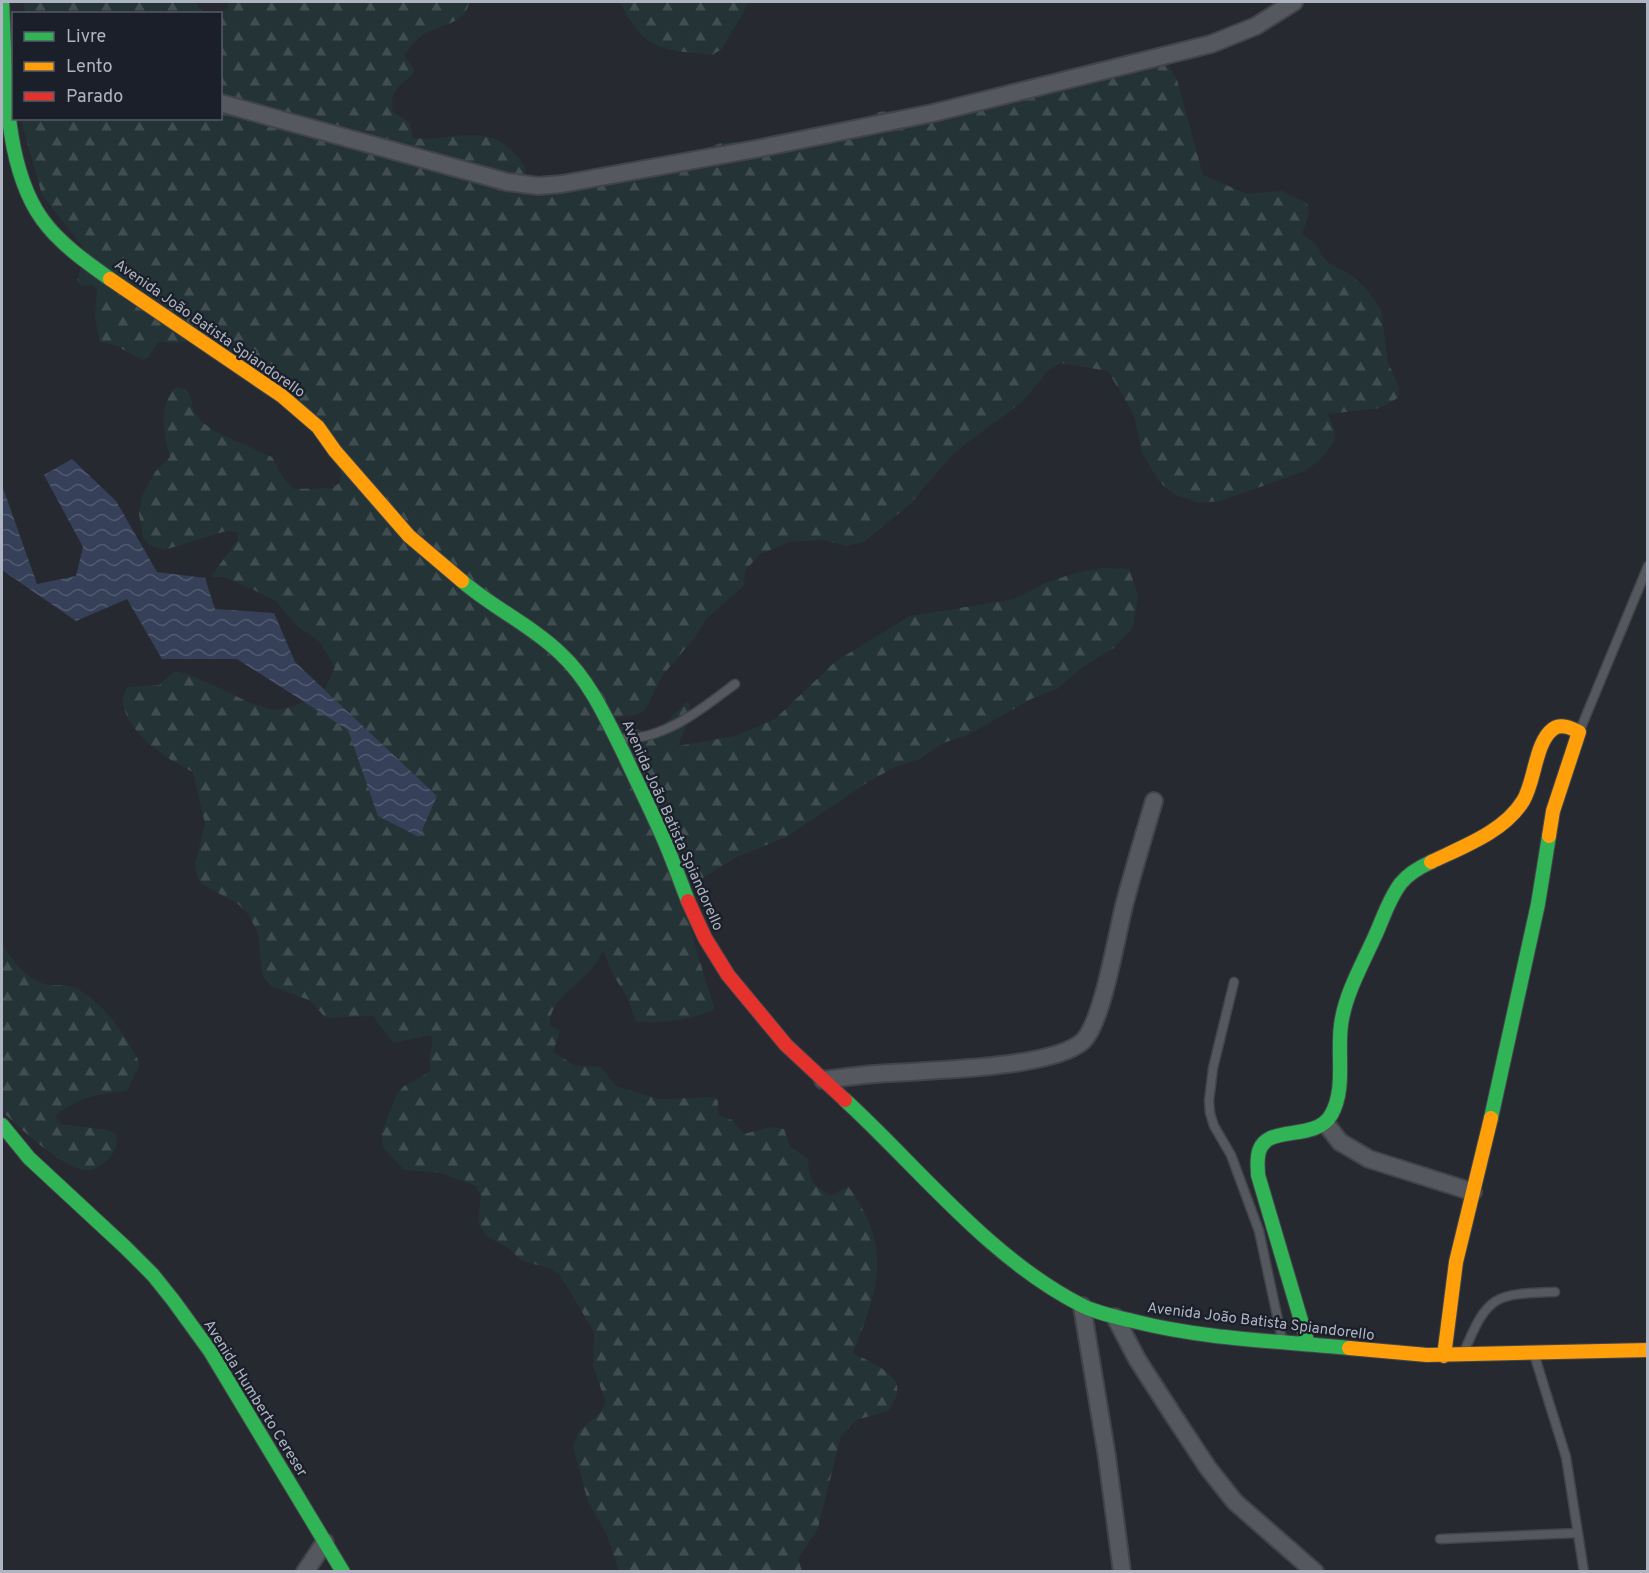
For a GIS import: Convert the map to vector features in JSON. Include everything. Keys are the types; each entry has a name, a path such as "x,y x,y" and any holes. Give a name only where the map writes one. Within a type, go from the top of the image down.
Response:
{"street":[{"name":"Avenida João Batista Spiandorello","path":"2,2 8,98 15,159 25,190 42,220 67,246 108,278 282,396 318,427 335,451 409,536 477,594 515,617 562,655 585,683 617,739 662,834 687,902 705,938 728,975 786,1045 862,1115 972,1226 1043,1282 1082,1306 1155,1327 1283,1342 1444,1356 1533,1351 1647,1350"},
{"path":"222,104 497,180 538,186 751,150 981,101 1210,44 1256,26 1294,2"},
{"path":"1308,1344 1258,1175 1256,1160 1259,1147 1265,1139 1273,1136 1316,1129 1326,1124 1332,1114 1338,1085 1339,1035 1343,1013 1352,988 1400,884 1416,869 1492,830 1512,814 1523,801 1531,784 1545,736 1551,728 1561,726 1579,732 1553,811 1539,904 1504,1064 1456,1262 1444,1356"},
{"path":"823,1080 892,1072 949,1070 1028,1060 1059,1054 1074,1048 1085,1039 1101,1001 1154,801"},
{"path":"1326,1124 1340,1142 1369,1159 1473,1192"},
{"name":"Avenida Humberto Cereser","path":"2,1125 29,1158 125,1247 153,1275 173,1300 210,1351 343,1572"},
{"path":"1082,1306 1107,1458 1122,1572"},
{"path":"1115,1317 1137,1359 1208,1468 1235,1502 1315,1572"},
{"path":"305,1572 325,1542"}],"lane":[{"path":"1579,732 1647,567"},
{"path":"617,739 646,736 668,727 688,717 735,684"},
{"path":"1234,982 1213,1068 1210,1113 1214,1126 1231,1155 1259,1231 1283,1342"},
{"path":"1463,1355 1479,1318 1496,1300 1518,1293 1555,1292"},
{"path":"1533,1351 1566,1457 1584,1572"},
{"path":"1440,1539 1578,1533"}],"green space":[{"path":"24,2 195,2 206,12 25,12"},
{"path":"228,2 469,2 463,15 452,23 421,36 404,56 414,69 413,74 399,86 394,94 393,112 410,123 413,138 479,135 503,143 523,164 526,172 524,186 661,163 724,142 820,142 877,112 930,108 1099,61 1138,59 1160,63 1169,67 1177,80 1203,175 1247,194 1282,191 1307,203 1309,214 1302,234 1315,243 1327,262 1350,274 1366,288 1381,310 1388,362 1399,388 1398,398 1380,408 1328,414 1335,431 1334,442 1321,459 1305,471 1220,501 1198,503 1173,494 1158,480 1142,453 1134,415 1108,371 1061,363 1049,370 1022,402 955,452 910,504 864,542 847,546 822,540 789,542 759,555 745,571 744,586 707,618 695,637 663,675 645,710 636,715 614,718 624,728 650,731 664,725 687,701 690,704 689,719 678,746 735,736 775,719 836,661 910,616 1015,599 1045,583 1075,573 1102,568 1129,569 1138,595 1133,628 1115,647 1080,669 1057,689 1031,699 968,735 943,743 920,759 895,767 865,784 786,837 737,857 690,886 688,915 715,1010 676,1020 636,1022 627,997 612,973 603,950 592,969 558,1002 551,1017 550,1025 560,1031 553,1052 574,1065 601,1067 616,1086 659,1099 714,1097 718,1101 718,1115 732,1120 744,1134 770,1127 784,1129 790,1147 808,1158 809,1172 816,1185 832,1195 848,1186 862,1208 876,1249 877,1268 870,1308 853,1353 889,1374 897,1387 897,1394 889,1411 856,1420 841,1436 818,1528 798,1559 802,1571 619,1571 606,1533 588,1502 573,1446 579,1431 599,1414 606,1403 593,1366 594,1332 560,1275 549,1268 522,1261 508,1248 486,1236 478,1221 481,1196 476,1186 441,1173 404,1170 383,1147 381,1134 397,1094 404,1086 431,1071 429,1060 431,1035 393,1043 373,1016 326,1018 309,1000 270,986 262,974 258,934 249,915 238,904 202,884 197,877 195,864 205,824 193,772 175,763 150,745 136,730 126,714 122,700 127,687 159,685 175,671 199,679 246,701 270,709 282,709 297,705 317,695 326,686 335,667 320,642 296,625 276,601 223,577 211,577 238,539 236,532 226,531 164,550 151,546 143,538 139,514 142,496 155,472 170,457 164,430 164,412 166,403 176,387 186,389 191,397 193,411 202,422 216,432 272,457 284,479 294,489 333,488 340,482 341,475 321,424 198,340 175,343 158,342 148,358 142,360 117,346 100,342 95,317 97,290 92,285 81,286 77,281 84,257 83,247 42,195 21,120 222,120 221,12 228,7"},
{"path":"620,2 749,2 722,49 712,55 667,49 656,45 638,31"},
{"path":"2,944 16,963 34,980 49,985 73,987 87,995 114,1021 140,1064 127,1091 89,1098 72,1104 55,1116 61,1124 108,1130 116,1134 116,1146 113,1153 103,1164 95,1168 84,1170 74,1167 52,1154 2,1111"}],"water":[{"path":"72,459 116,501 157,572 205,578 215,609 274,613 295,662 437,796 419,837 378,816 348,730 237,659 162,659 127,599 76,621 2,570 3,488 37,584 76,576 83,547 44,475"}],"traffic: fast":[{"path":"2,2 8,115 19,171 42,219 56,236 110,279"},
{"path":"462,581 549,644 581,676 597,701 624,754 665,841 688,901"},
{"path":"1491,1118 1538,904 1549,836"},
{"path":"1308,1344 1258,1175 1258,1157 1261,1146 1268,1139 1313,1129 1323,1124 1331,1115 1336,1105 1340,1083 1341,1025 1350,991 1397,889 1411,873 1431,862"},
{"path":"845,1100 986,1238 1048,1286 1081,1305 1113,1316 1186,1332 1349,1348"},
{"path":"2,1125 29,1158 125,1247 153,1275 173,1300 210,1351 343,1572"}],"traffic: slow":[{"path":"110,279 282,396 318,427 335,451 409,536 462,581"},
{"path":"1431,862 1494,830 1515,812 1527,793 1542,743 1553,729 1563,726 1579,732 1553,811 1549,836"},
{"path":"1444,1356 1456,1262 1491,1118"},
{"path":"1349,1348 1427,1355 1648,1350"}],"traffic: jam":[{"path":"688,901 705,938 728,975 786,1045 845,1100"}]}
